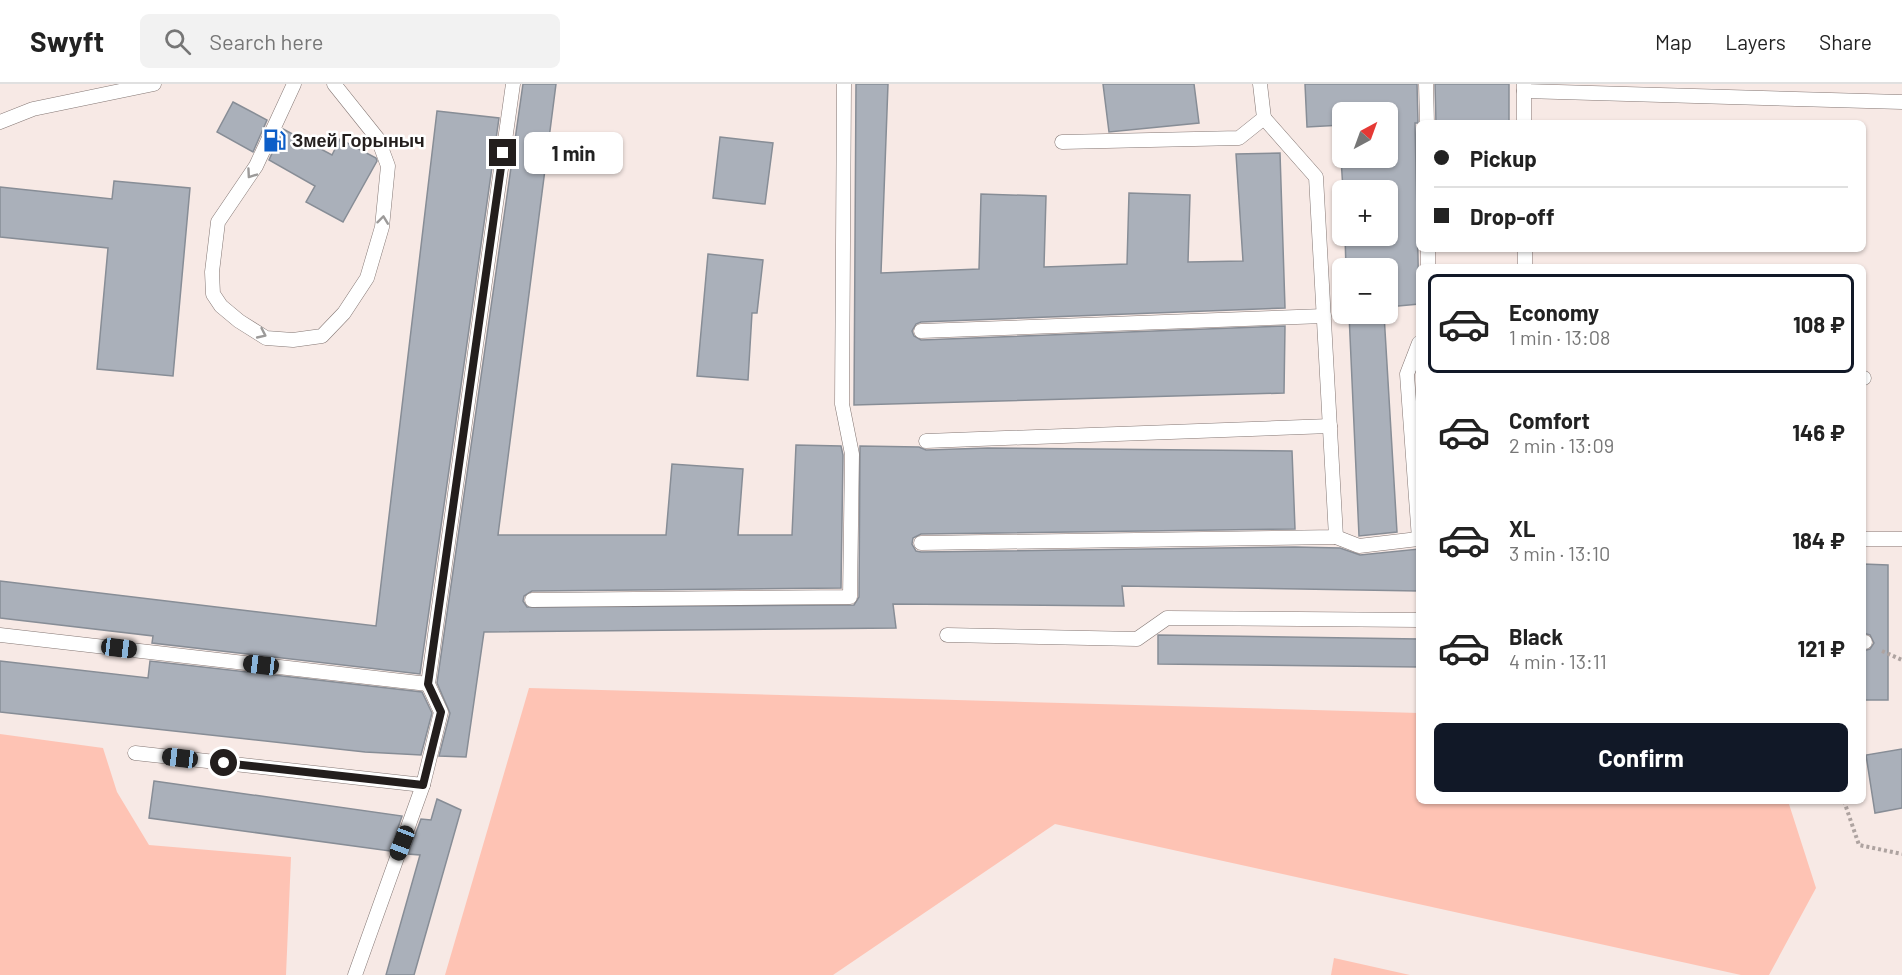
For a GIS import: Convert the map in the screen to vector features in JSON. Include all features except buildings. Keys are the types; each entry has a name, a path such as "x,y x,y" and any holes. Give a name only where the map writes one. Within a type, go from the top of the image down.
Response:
{"lane":[{"path":"0,122 33,108 154,84"},
{"path":"294,84 256,166 218,222 212,272 213,294 222,306 239,321 266,338 293,340 322,336 344,313 367,278 382,227 388,166 378,139 334,84"},
{"path":"355,975 423,785 441,712 428,684 513,84"},
{"path":"532,600 850,597 852,454 842,404 844,84"},
{"path":"1260,84 1264,118 1316,177 1336,537"},
{"path":"1426,84 1427,120"},
{"path":"1524,120 1524,88 1902,102"},
{"path":"1062,142 1239,138 1264,118"},
{"path":"921,332 1324,316"},
{"path":"1416,351 1407,374 1416,498"},
{"path":"926,441 1330,426"},
{"path":"921,543 1336,537 1359,546 1416,539"},
{"path":"1866,539 1902,539"},
{"path":"947,635 1137,639 1167,618 1416,620"},
{"path":"0,635 428,684"},
{"path":"135,753 423,785"}],"path":[{"path":"1845,804 1859,845 1902,854"}],"shaded area":[{"path":"529,688 1416,713 1416,804 1789,804 1816,888 1769,975 1741,975 1055,824 833,975 445,975"},
{"path":"0,734 103,748 117,792 149,845 291,857 286,975 0,975"},
{"path":"1334,958 1410,975 1331,975"}],"place":[{"name":"Змей Горыныч","path":"274,141"}],"route":[{"path":"224,763 423,785 441,712 428,684 503,153"}]}
